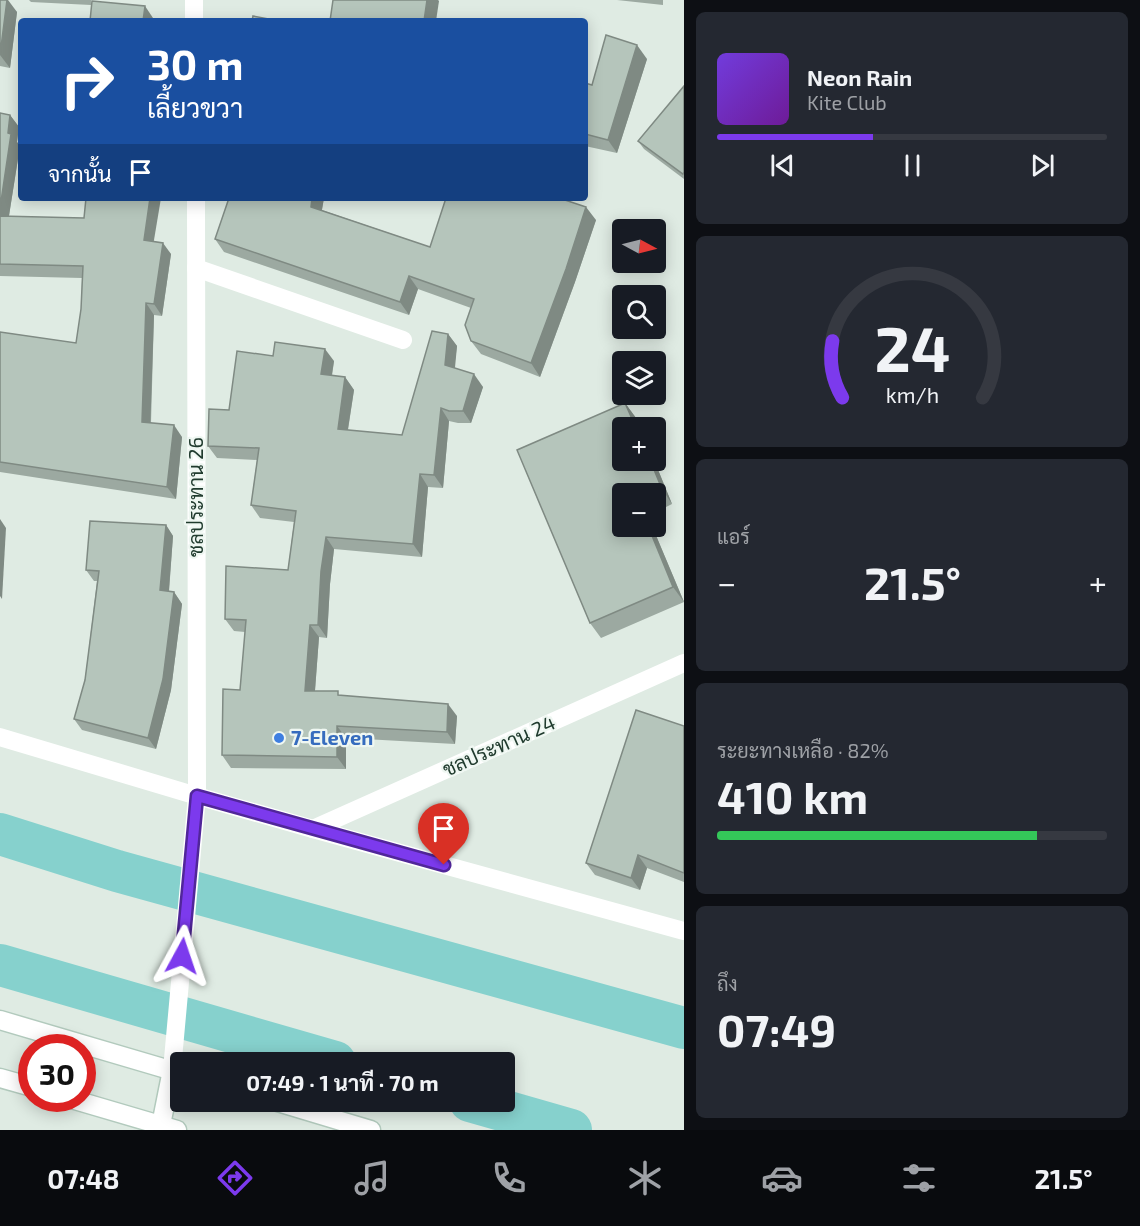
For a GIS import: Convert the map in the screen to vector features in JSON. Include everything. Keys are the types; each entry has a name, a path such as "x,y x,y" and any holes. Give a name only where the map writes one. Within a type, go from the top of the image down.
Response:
{"street":[{"path":"194,0 195,18"},
{"name":"ชลประทาน 26","path":"178,1052 197,796 195,201"},
{"path":"196,268 403,340"},
{"name":"ชลประทาน 24","path":"313,830 684,663"},
{"path":"0,737 313,830 684,930"},
{"path":"0,1020 170,1070"},
{"path":"0,1078 18,1083"},
{"path":"96,1106 169,1128"},
{"name":"ชลประทาน 26","path":"169,1128 171,1112"},
{"path":"311,1112 371,1130"}],"building":[{"path":"0,0 7,0 0,55"},
{"path":"333,0 427,0 424,18 330,18"},
{"path":"92,1 145,6 143,18 90,18"},
{"path":"606,35 637,45 608,140 588,135 588,84 592,85"},
{"path":"684,86 684,172 683,174 638,141"},
{"path":"0,113 10,115 8,133 11,134 0,208"},
{"path":"86,201 150,201 144,240 163,243 154,304 146,303 142,422 174,425 167,487 0,462 0,332 76,343 81,309 83,266 0,264 0,216 84,218"},
{"path":"228,201 312,201 311,207 430,247 445,201 568,201 586,207 531,363 471,341 465,325 474,299 409,276 400,302 215,239"},
{"path":"432,331 448,334 445,365 474,374 463,411 449,411 441,408 434,475 420,474 413,544 326,537 321,571 318,625 310,625 305,691 338,691 338,695 448,704 447,732 337,726 337,757 222,755 223,689 240,690 246,620 225,619 226,566 288,570 296,511 251,505 259,448 208,446 209,409 229,410 237,351 273,356 275,342 325,349 321,374 345,377 338,429 402,435"},
{"path":"620,405 626,405 631,417 612,417 612,471 655,471 660,483 612,483 612,537 653,537 673,587 590,623 517,450"},
{"path":"90,521 166,525 160,590 174,592 163,679 148,738 74,719 85,680 99,571 86,570"},
{"path":"636,710 684,726 684,873 638,855 631,878 586,863"}],"waterway":[{"path":"0,834 117,871 684,1028"},
{"path":"0,965 300,1052"},
{"path":"508,1112 571,1130"}],"place":[{"name":"7-Eleven","path":"279,738"}],"route":[{"path":"182,956 197,796 444,865"}]}
